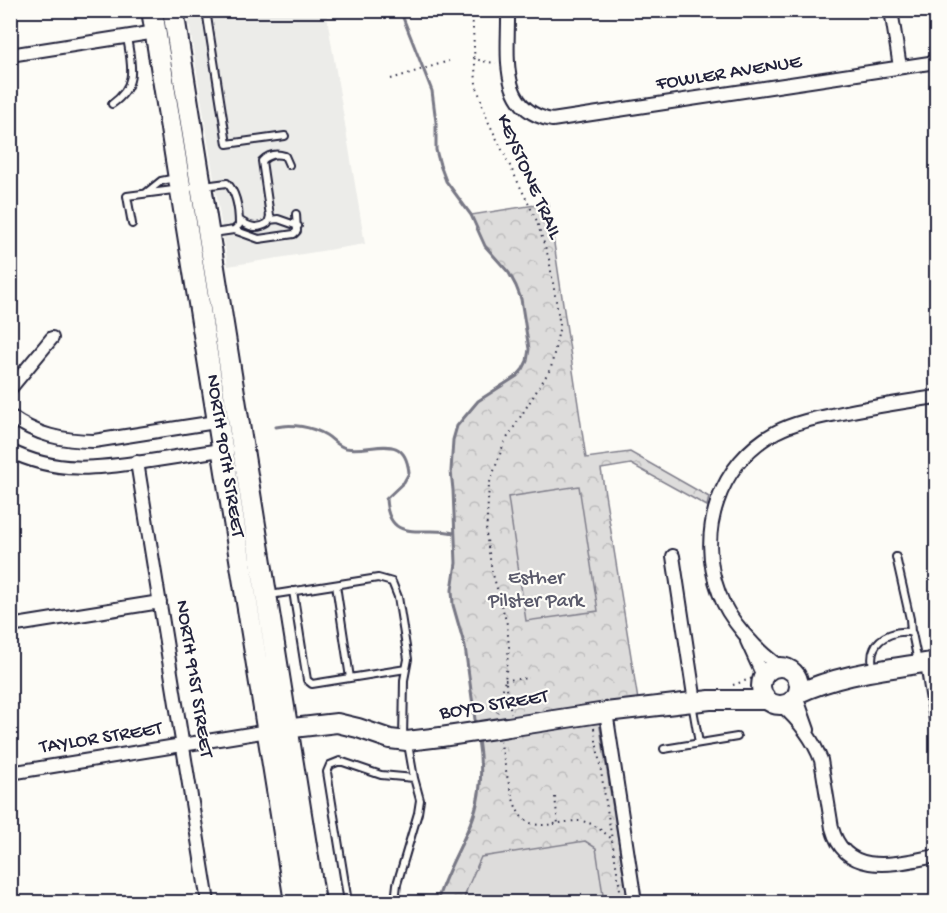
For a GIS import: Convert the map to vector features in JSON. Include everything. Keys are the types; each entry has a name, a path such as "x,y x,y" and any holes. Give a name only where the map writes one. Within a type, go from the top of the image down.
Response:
{"main road":[{"name":"NORTH 90TH STREET","path":"152,10 223,450 278,730 315,903"},
{"name":"NORTH 90TH STREET","path":"173,10 266,595 295,903"}],"street":[{"path":"508,10 509,62"},
{"path":"891,10 900,67"},
{"path":"10,55 156,32"},
{"name":"FOWLER AVENUE","path":"509,62 512,90 522,105 543,118 561,120 936,62"},
{"path":"10,389 52,338"},
{"path":"785,699 799,686 775,674 725,608 719,593 709,536 716,503 728,475 752,448 779,430 815,419 936,397"},
{"path":"12,419 49,436 76,441 94,441 238,418"},
{"path":"10,451 32,460 67,468 86,469 242,447"},
{"name":"NORTH 91ST STREET","path":"137,462 208,903"},
{"path":"673,556 699,702"},
{"path":"10,626 160,602"},
{"path":"739,627 775,674"},
{"path":"927,663 936,720"},
{"name":"BOYD STREET","path":"699,702 750,687 775,674 842,677 927,663"},
{"path":"775,674 761,688 785,699 813,743 821,760 834,837 845,852 852,858 871,864 936,856"},
{"name":"BOYD STREET","path":"278,730 337,723 390,739 405,741 504,725 600,718 699,702 785,699 842,677"},
{"path":"600,718 635,903"},
{"name":"TAYLOR STREET","path":"10,773 278,730"}],"lane":[{"path":"206,10 227,144 285,136"},
{"path":"112,104 129,87 132,78 127,37"},
{"path":"239,220 255,228 263,226 269,220 262,161 272,154 279,154 285,156 289,165"},
{"path":"145,194 161,181 201,185 227,183 233,188 239,220 239,225 234,230"},
{"path":"132,224 127,196 145,194 180,182"},
{"path":"209,233 234,230 259,239 294,234 298,226 296,214"},
{"path":"269,220 278,219 298,226"},
{"path":"896,557 910,619 910,632 927,663"},
{"path":"266,595 378,578 392,582 398,597 408,659 404,680 405,741 418,789 419,806 397,884 395,903"},
{"path":"336,585 350,678"},
{"path":"293,591 307,680 312,684 406,669"},
{"path":"873,672 873,650 878,642 886,636 910,632"},
{"path":"699,702 699,743"},
{"path":"664,748 737,737"},
{"path":"348,903 327,772 330,765 340,761 381,775 414,778"}],"path":[{"name":"KEYSTONE TRAIL","path":"472,10 476,84 487,119 536,219 549,259 560,325 550,368 504,443 489,485 486,534 492,571 507,624 509,647 505,680 504,725 514,802 520,815 534,824 547,826 579,821 594,825 612,839"},
{"path":"473,57 491,63 509,62"},
{"path":"391,79 449,62"},
{"path":"504,725 505,680 529,678"},
{"path":"600,718 612,839 622,903"},
{"path":"555,797 559,825"}],"shaded area":[{"path":"187,11 326,11 365,244 228,266"}],"green space":[{"name":"Esther Pilster Park","path":"548,203 586,458 630,452 709,497 707,506 631,464 601,469 638,700 476,724 465,647 453,605 452,590 456,563 451,471 453,440 457,426 478,401 523,369 529,349 521,299 516,286 509,273 485,246 471,215"},
{"path":"579,486 598,611 526,621 508,497"},
{"path":"599,721 628,902 437,902 475,806 480,765 478,740"},
{"path":"585,841 596,848 604,902 463,902 481,857"}],"waterway":[{"path":"400,10 432,91 436,122 436,150 446,181 471,215 485,246 509,273 516,286 521,299 529,349 523,369 517,376 478,401 457,426 453,440 451,471 456,563 452,590 453,605 465,647 476,727"},
{"path":"276,427 289,425 308,428 326,435 346,448 386,446 401,452 406,460 409,473 404,482 386,499 389,514 394,523 410,531 454,533"},
{"path":"437,902 443,883 473,819 479,797 481,762 478,739"}]}
